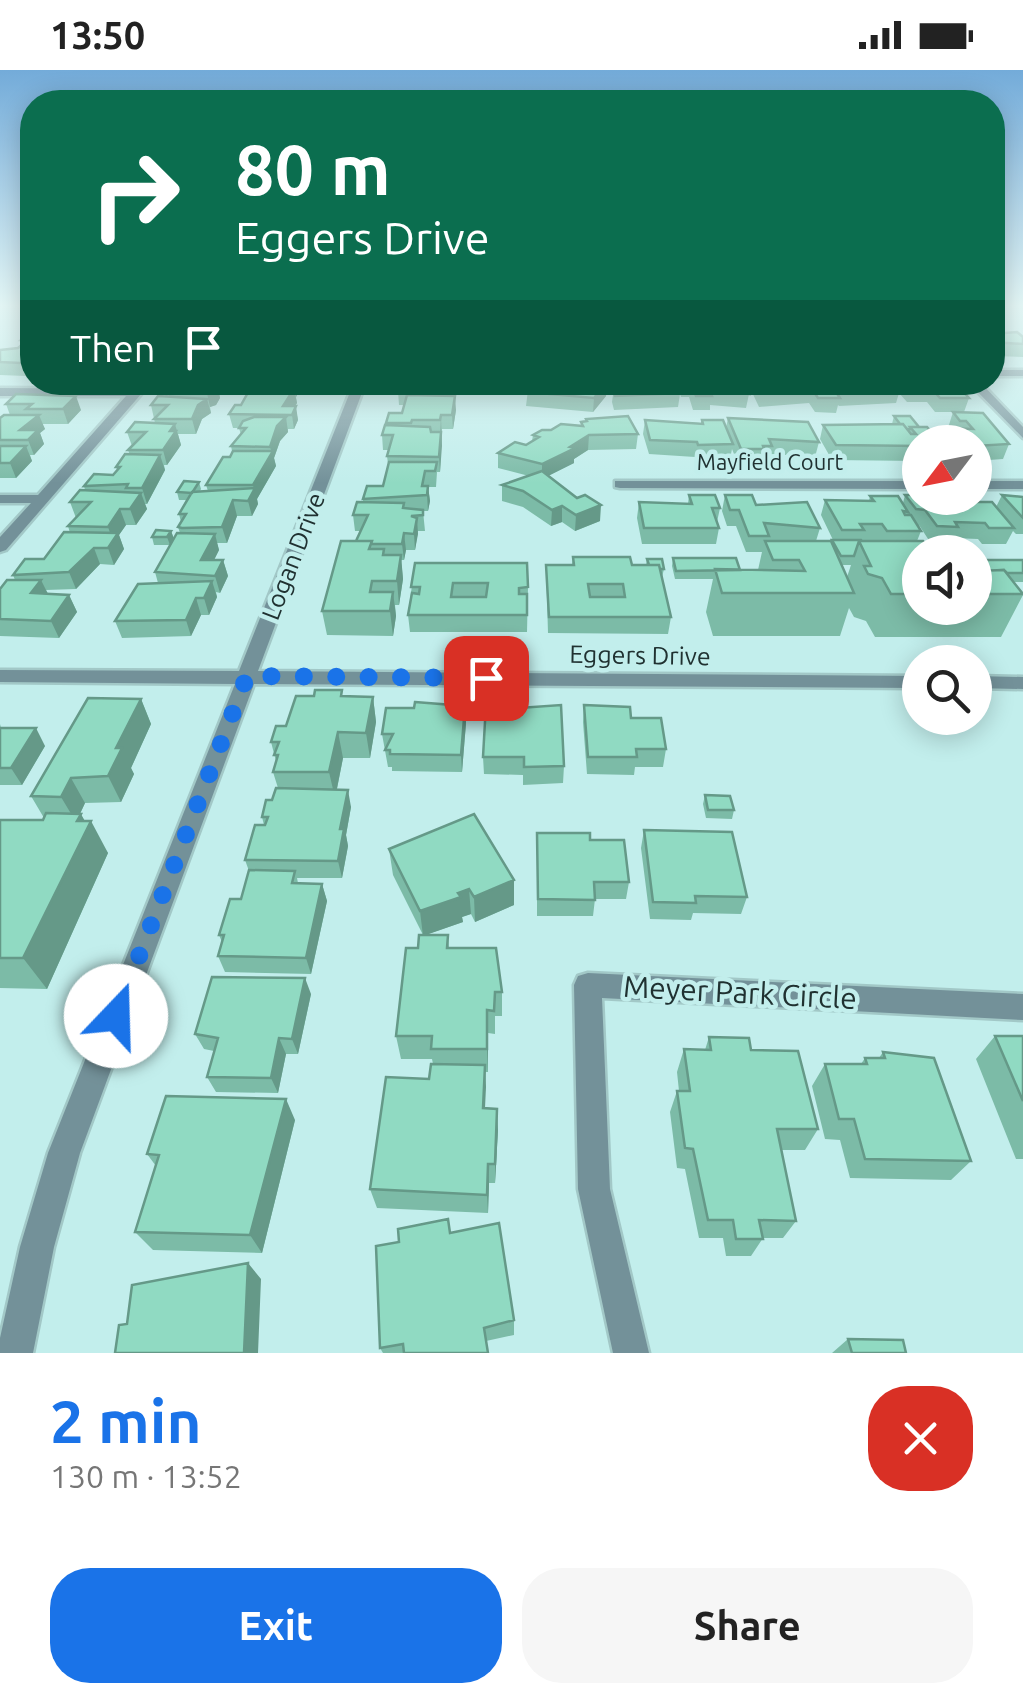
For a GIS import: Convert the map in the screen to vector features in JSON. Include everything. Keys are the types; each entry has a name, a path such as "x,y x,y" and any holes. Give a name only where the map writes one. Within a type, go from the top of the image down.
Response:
{"street":[{"path":"0,548 133,395"},
{"name":"Logan Drive","path":"15,1353 37,1248 64,1153 355,395"},
{"path":"986,395 1023,434"},
{"name":"Mayfield Court","path":"620,484 902,485"},
{"path":"992,485 1023,486"},
{"path":"0,499 42,500"},
{"name":"Eggers Drive","path":"0,676 902,682"},
{"path":"992,682 1023,682"},
{"name":"Meyer Park Circle","path":"631,1353 594,1189 588,985 1023,1008"}],"building":[{"path":"16,394 76,396 63,409 26,409 32,404 6,404"},
{"path":"247,395 290,395 283,406 296,406 292,415 229,414 235,405 241,405"},
{"path":"407,395 455,396 452,415 441,415 440,420 386,423 389,413 402,413"},
{"path":"816,395 840,398 818,398"},
{"path":"937,395 969,398 940,398"},
{"path":"158,396 207,399 198,405 192,419 154,419 168,405 151,405"},
{"path":"953,412 983,413 1009,444 992,445 992,425 960,421"},
{"path":"39,415 20,430 38,430 28,440 0,440 0,418"},
{"path":"628,416 638,434 589,435 570,447 575,448 542,464 498,453 515,442 526,445 539,437 533,435 561,424 583,426 581,422 586,419"},
{"path":"894,416 910,416 917,425 904,425"},
{"path":"286,417 277,426 270,447 231,446 246,428 239,428 243,421"},
{"path":"728,418 808,422 819,442 769,439 772,446 763,446 764,449 741,449"},
{"path":"645,420 703,424 702,420 723,420 733,444 650,440"},
{"path":"135,422 175,424 170,431 176,431 163,450 128,450 146,432 127,432"},
{"path":"903,424 902,446 836,445 823,425"},
{"path":"385,425 430,427 431,432 441,432 439,457 387,456 393,435 382,435"},
{"path":"0,446 26,446 10,463 0,463"},
{"path":"233,451 273,451 253,485 206,485 223,457 230,457"},
{"path":"125,454 160,455 142,488 126,488 128,484 84,486 94,474 113,475"},
{"path":"389,462 437,462 435,471 425,471 422,486 428,486 427,495 363,499 367,486 383,486"},
{"path":"542,471 577,498 585,495 601,505 576,515 562,506 552,510 523,491 502,485"},
{"path":"184,481 199,482 192,493 177,492"},
{"path":"255,488 248,501 233,500 222,527 178,527 186,514 179,514 192,492"},
{"path":"80,490 141,493 130,509 120,509 108,527 68,526 91,502 70,502"},
{"path":"689,495 715,495 720,508 712,508 719,528 644,528 639,502 692,504"},
{"path":"725,495 752,495 756,505 807,502 820,528 764,523 769,536 749,536 739,510 730,510"},
{"path":"1002,495 1023,497 1023,518"},
{"path":"870,496 898,496 902,515 911,515 921,531 887,531 882,524 860,524 864,530 842,530 825,500 874,501"},
{"path":"357,502 404,503 403,508 423,510 423,515 411,516 417,518 414,534 404,533 402,544 371,544 372,541 356,541 368,515 353,515"},
{"path":"992,502 1014,528 955,522 958,527 937,526 929,515 992,515"},
{"path":"156,530 171,531 167,537 152,537"},
{"path":"64,532 118,533 108,548 94,548 69,572 13,575 25,559 44,559"},
{"path":"177,533 215,534 201,560 223,560 215,576 155,572"},
{"path":"832,540 862,541 854,556 841,556"},
{"path":"341,541 372,541 369,549 384,549 383,555 401,555 397,581 372,581 370,592 393,592 390,611 322,611"},
{"path":"765,541 831,541 854,593 722,593 715,569 805,571 799,560 773,560"},
{"path":"859,541 902,541 902,594 891,594 882,578 868,574 864,566 871,566"},
{"path":"573,557 630,557 632,565 659,565 671,617 549,617 546,565 574,565","holes":["588,584 623,584 625,597 590,597"]},
{"path":"673,558 736,558 740,570 676,571"},
{"path":"647,559 662,559 664,569 649,565"},
{"path":"992,560 1023,560 1023,573 992,570"},
{"path":"415,563 527,563 528,587 519,588 519,594 527,594 527,615 408,615 412,593 419,594 420,587 411,587","holes":["453,583 488,583 486,597 451,597"]},
{"path":"992,570 1004,570 1023,594 992,594"},
{"path":"7,580 41,580 31,593 69,595 51,621 0,619 0,589"},
{"path":"212,581 204,598 196,598 186,620 115,621 138,584"},
{"path":"315,690 342,690 341,696 373,697 366,733 338,732 329,772 273,772 279,742 271,742 276,726 286,726 296,696 314,696"},
{"path":"88,698 141,699 116,748 122,748 108,776 71,778 61,797 31,796"},
{"path":"415,702 465,706 461,755 390,754 390,750 385,750 393,734 382,734 386,708 414,708"},
{"path":"486,704 506,705 505,709 561,705 564,766 524,767 524,757 483,757"},
{"path":"584,705 630,707 631,718 661,718 666,749 636,749 637,757 588,757"},
{"path":"0,728 36,728 11,768 0,768"},
{"path":"276,788 348,790 338,861 245,860 255,825 265,825 268,817 262,817 266,800 272,800"},
{"path":"705,795 730,796 734,810 708,810"},
{"path":"46,813 81,814 77,821 91,821 23,958 0,958 0,820 43,820"},
{"path":"474,814 514,880 474,897 469,889 458,893 461,897 420,911 389,849"},
{"path":"644,830 732,832 747,897 695,896 696,903 653,902"},
{"path":"537,833 590,833 590,840 624,840 629,882 594,882 595,900 538,899"},
{"path":"249,870 295,871 292,883 322,884 306,958 218,956 224,935 219,935 230,899 241,899"},
{"path":"419,935 448,935 447,948 496,948 502,992 495,992 494,1011 487,1010 487,1049 431,1049 432,1036 396,1036 406,948 418,948"},
{"path":"212,977 305,978 292,1039 279,1038 271,1078 207,1077 218,1038 195,1034"},
{"path":"995,1036 1023,1036 1023,1101"},
{"path":"709,1037 749,1038 751,1050 798,1051 818,1129 777,1129 796,1221 759,1220 763,1239 736,1239 733,1220 708,1220 693,1149 685,1148 677,1091 690,1091 684,1049 711,1050"},
{"path":"883,1052 934,1058 971,1161 865,1159 854,1119 839,1119 825,1064 867,1064 865,1058 885,1058"},
{"path":"431,1064 485,1065 483,1108 497,1109 495,1164 488,1164 487,1195 370,1189 386,1077 429,1079"},
{"path":"166,1096 286,1099 250,1235 135,1232 159,1155 147,1154"},
{"path":"448,1219 450,1233 499,1223 514,1320 484,1328 488,1353 404,1353 403,1344 380,1348 376,1246 399,1242 398,1229"},
{"path":"248,1263 244,1353 115,1353 119,1325 127,1324 132,1285"},
{"path":"848,1339 903,1340 906,1353 852,1353"}],"route":[{"path":"116,1016 247,676 486,678"}]}
